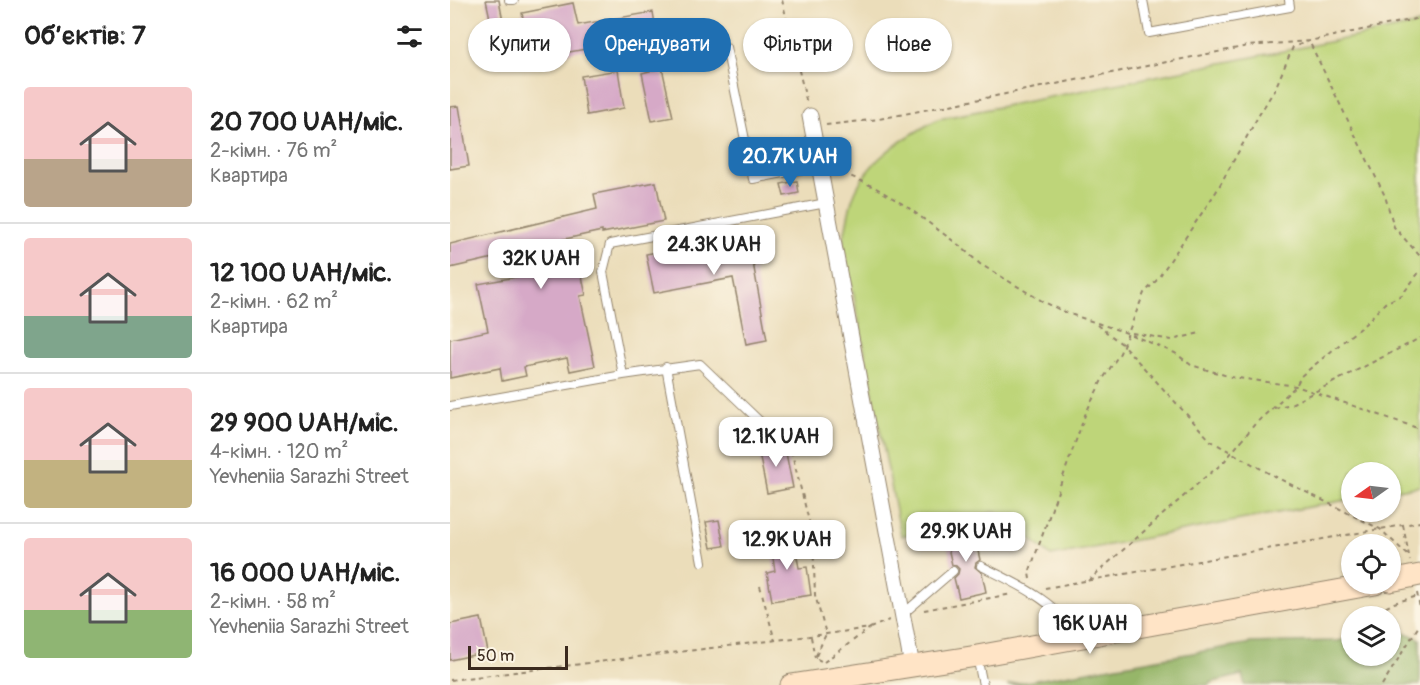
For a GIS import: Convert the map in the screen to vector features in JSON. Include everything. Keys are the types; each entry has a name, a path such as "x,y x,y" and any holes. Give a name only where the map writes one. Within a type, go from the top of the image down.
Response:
{"main road":[{"path":"1401,583 1419,586"},
{"path":"791,685 977,656 1341,590"}],"street":[{"path":"811,121 912,666"}],"lane":[{"path":"509,0 514,0"},
{"path":"1143,0 1149,33 1290,7 1289,0"},
{"path":"731,71 753,179 818,164"},
{"path":"623,375 603,272 610,244 826,203"},
{"path":"450,406 666,367 700,364 774,435 787,431"},
{"path":"666,367 702,562"},
{"path":"981,566 1031,591 1070,625 1073,639"},
{"path":"903,614 953,571"},
{"path":"977,656 983,685"}],"path":[{"path":"782,0 811,121 879,119 1248,46 1309,41 1420,18"},
{"path":"1309,41 1385,196 1394,227 1420,255"},
{"path":"1031,591 1029,573 1085,415 1122,344 1144,293 1157,280 1230,169 1258,115 1275,90 1293,47 1309,41"},
{"path":"818,164 876,188 906,206 960,246 980,264 1042,301 1067,313 1127,333 1174,353 1191,365 1231,377 1296,386 1420,429"},
{"path":"1088,581 1223,463 1255,424 1296,386 1301,376 1366,323 1385,303 1402,295 1420,271"},
{"path":"1094,322 1122,344 1211,441 1380,529 1409,556"},
{"path":"1127,333 1172,340 1200,333"},
{"path":"1271,409 1291,404 1420,338"},
{"path":"787,431 813,537 815,595 826,634 816,658"},
{"path":"811,636 816,658 824,663 870,628 903,614 1420,522"},
{"path":"760,555 767,554 764,536 810,527"},
{"path":"760,586 775,640"},
{"path":"1388,606 1419,586"},
{"path":"1382,685 1420,624"},
{"path":"450,680 870,628"}],"green space":[{"path":"1420,24 1420,486 1401,489 1401,462 1341,462 1341,501 1051,556 997,511 901,536 843,241 851,204 864,176 885,153 938,119"},
{"path":"1401,631 1420,639 1420,685 1245,685 1242,675 1208,685 1007,685 1251,643 1341,640 1341,666 1401,666"}],"building":[{"path":"486,0 499,0 502,18 490,18"},
{"path":"573,3 578,25 583,24 583,49 571,52 571,18 523,18 522,13"},
{"path":"653,12 654,18 618,18"},
{"path":"618,72 624,108 587,115 581,76"},
{"path":"663,72 673,117 652,121 642,73"},
{"path":"459,106 469,166 450,169 450,107"},
{"path":"797,181 799,193 784,196 781,184"},
{"path":"656,182 664,221 537,245 543,271 579,264 586,295 580,296 595,366 570,371 567,358 524,367 526,376 502,381 500,368 450,378 450,339 488,331 478,284 521,276 515,253 450,268 450,244 597,209 594,194"},
{"path":"748,235 767,340 746,344 733,278 654,293 646,254"},
{"path":"784,443 793,488 767,493 758,448"},
{"path":"719,520 724,546 711,548 706,522"},
{"path":"973,528 980,560 975,567 982,573 986,592 959,598 954,578 959,569 952,565 945,534"},
{"path":"793,535 799,568 807,567 811,595 772,601 767,573 775,571 770,539"},
{"path":"481,618 488,652 450,660 450,624"}]}
